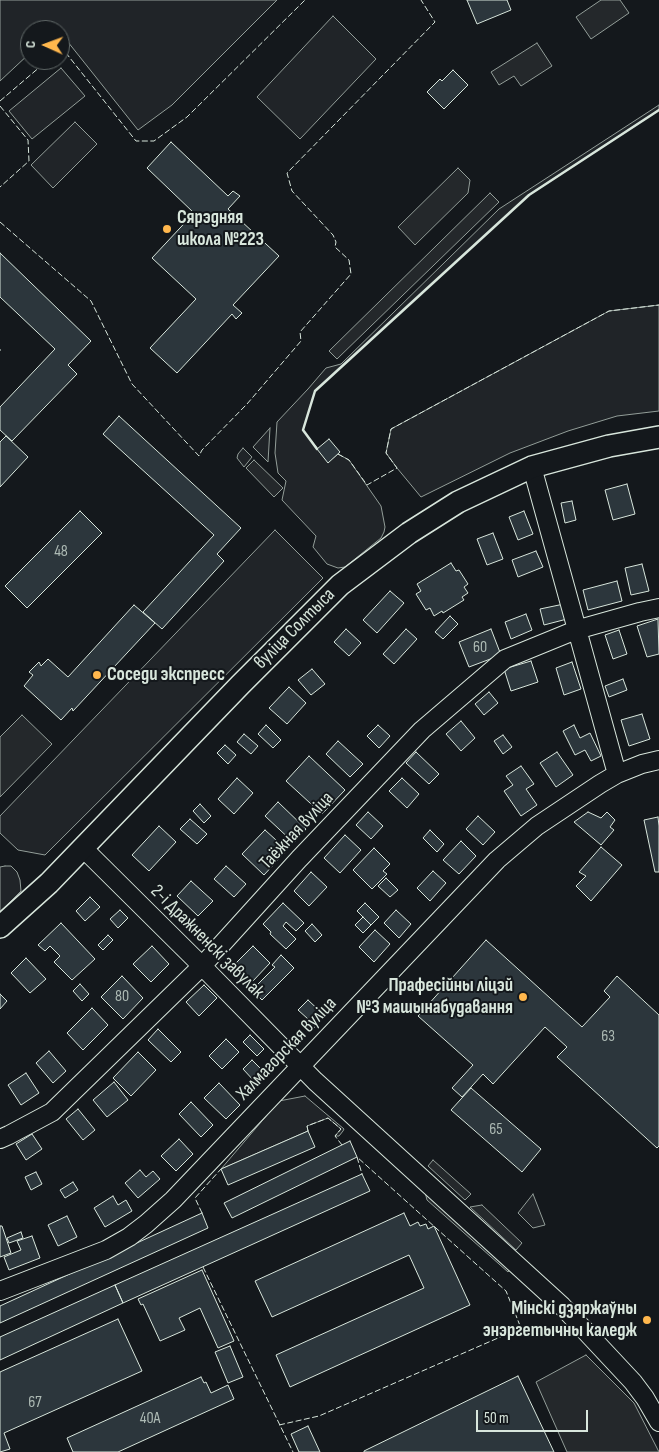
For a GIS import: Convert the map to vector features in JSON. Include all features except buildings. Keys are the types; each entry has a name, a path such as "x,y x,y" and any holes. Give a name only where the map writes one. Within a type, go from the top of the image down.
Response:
{"main road":[{"name":"вуліца Солтыса","path":"0,927 49,883 240,685 340,585 409,533 458,502 532,467 609,446 659,437"}],"street":[{"path":"532,467 617,774"},
{"name":"Таёжная вуліца","path":"0,1139 52,1112 202,966 299,859 422,730 505,659 576,630 659,608"},
{"name":"Халмагорская вуліца","path":"0,1290 106,1250 135,1233 173,1200 496,860 537,826 617,774 642,764 659,760"},
{"name":"2-і Дражненскі завулак","path":"82,848 300,1066 562,1306 633,1382 659,1422"}],"shaded area":[{"path":"0,0 277,0 172,105 138,130 70,45 70,20 20,20 20,62 0,81"},
{"path":"601,0 620,0 629,13 591,39 576,17"},
{"path":"333,16 376,59 300,139 257,97"},
{"path":"537,43 552,66 521,86 514,76 499,85 491,72"},
{"path":"59,70 63,70 85,96 32,139 9,111"},
{"path":"659,105 659,110 529,195 315,391 303,430 328,462 338,454 349,460 381,506 385,527 381,538 345,567 338,568 327,564 313,547 316,536 282,500 286,481 278,473 275,453 277,422 326,368 341,364 499,209"},
{"path":"75,122 97,144 53,188 31,165"},
{"path":"458,168 470,180 468,193 415,245 398,227"},
{"path":"490,193 499,202 337,359 329,351"},
{"path":"659,305 659,411 617,416 568,431 510,453 421,497 386,453 391,429 609,311"},
{"path":"270,428 268,462 253,447"},
{"path":"243,448 252,457 244,467 237,458"},
{"path":"254,460 283,488 274,497 246,468"},
{"path":"275,530 323,578 45,855 18,850 0,833 0,816"},
{"path":"22,715 52,744 0,797 0,737"},
{"path":"11,866 17,872 21,891 0,912 0,867"},
{"path":"305,1096 344,1129 339,1136 335,1136 341,1129 328,1118 307,1126 308,1131 221,1169 279,1101"},
{"path":"433,1160 471,1194 465,1200 428,1166"},
{"path":"424,1188 512,1267 508,1272 427,1200"},
{"path":"533,1194 545,1225 533,1228 518,1213"},
{"path":"482,1205 522,1243 516,1250 470,1207"},
{"path":"586,1355 634,1403 659,1452 567,1452 536,1382"}],"fence":[{"path":"70,58 136,141 154,141 187,117 305,0"},
{"path":"0,222 91,301 132,384 199,456 202,450 247,404 301,341 300,332 351,274 349,260 335,247 336,242 333,235 292,191 287,173 435,22 421,0"},
{"path":"0,101 36,70"},
{"path":"0,106 28,140 29,161 0,187"},
{"path":"338,454 349,460 367,485 397,468 386,453 391,429 609,311 659,305"},
{"path":"308,1131 307,1126 328,1118 341,1129 335,1136 342,1145"},
{"path":"357,1157 362,1174"},
{"path":"279,1425 319,1416 521,1328 506,1291 357,1157"},
{"path":"202,1213 195,1198 221,1169"},
{"path":"203,1267 293,1452"}],"wall":[{"path":"317,449 303,430 315,391 529,195 659,110"}],"place":[{"name":"Сярэдняя школа №223","path":"167,229"},
{"name":"Соседи экспресс","path":"97,675"},
{"name":"Прафесійны ліцэй №3 машынабудавання","path":"523,997"},
{"name":"Мінскі дзяржаўны энэргетычны каледж","path":"647,1320"}]}
